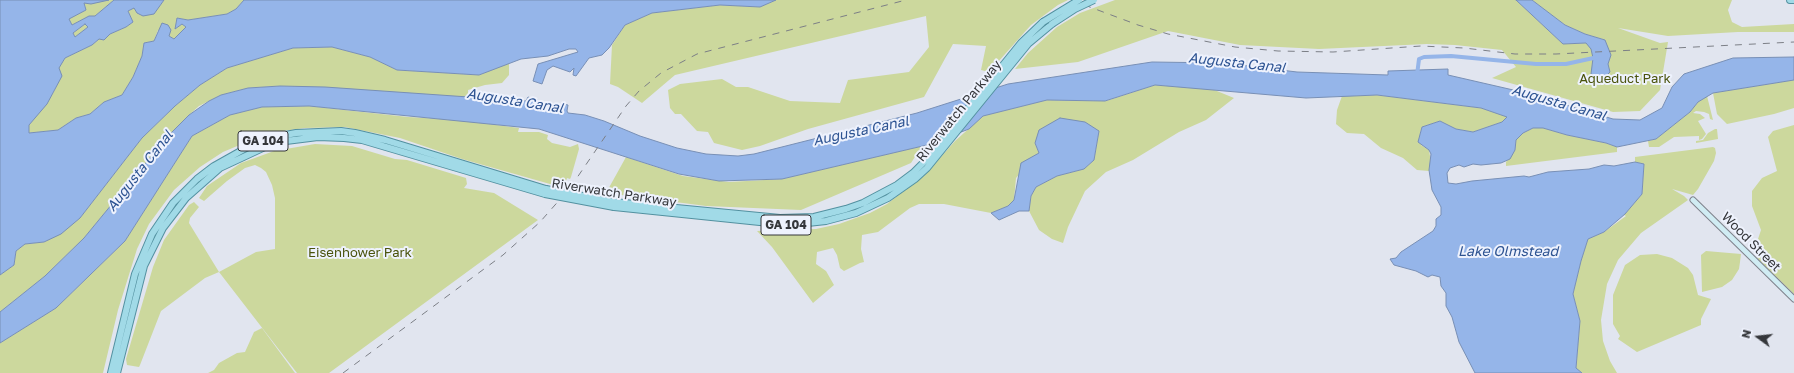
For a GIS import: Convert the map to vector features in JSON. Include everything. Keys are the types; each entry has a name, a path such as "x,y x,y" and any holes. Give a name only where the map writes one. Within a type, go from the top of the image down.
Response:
{"main road":[{"name":"Riverwatch Parkway","path":"614,204 764,217 814,217 846,209 879,195 913,173 928,158 1021,43 1044,22 1079,0"},
{"name":"Riverwatch Parkway","path":"117,373 144,266 163,228 178,206 209,177 232,161 259,149 303,139 332,137 362,140 546,191 614,204 772,224 789,225 826,221 856,213 888,198 915,179 939,156 1017,57 1039,34 1075,9 1094,0"},
{"name":"Riverwatch Parkway","path":"111,373 135,274 152,234 174,203 197,179 214,166 246,148 275,137 296,133 354,133 385,140 546,191"}],"street":[{"name":"Wood Street","path":"1693,200 1794,299"}],"green space":[{"path":"114,0 95,16 89,16 72,25 68,19 86,10 84,3"},
{"path":"164,0 244,0 236,9 227,14 188,20 177,18 176,28 182,24 186,27 174,39 158,30 154,41 144,43 142,56 133,77 122,95 104,102 90,114 76,118 58,130 28,133 29,125 53,93 57,85 58,68 65,58 92,45 99,39 104,39 110,34 133,22 128,11 134,7 153,14"},
{"path":"776,0 1068,0 1058,5 1031,25 989,72 981,70 986,46 953,44 924,97 808,129 760,146 742,150 714,143 708,132 697,131 681,114 675,114 670,108 668,90 680,84 722,79 736,87 748,87 790,101 840,103 848,80 909,72 929,47 926,16 675,75 642,103 618,87 610,84 612,45 625,25 652,13 720,5 760,7"},
{"name":"Aqueduct Park","path":"1115,0 1516,0 1563,44 1605,40 1585,34 1565,25 1532,0 1732,0 1728,10 1732,22 1742,27 1794,24 1794,32 1738,32 1668,36 1618,28 1660,43 1668,42 1660,90 1640,111 1613,112 1492,78 1516,67 1502,50 1455,45 1427,44 1319,49 1240,45 1168,31 1078,62 1015,69 1028,53 1057,27 1080,13"},
{"path":"85,24 88,27 75,37 73,33"},
{"path":"332,47 370,57 397,70 479,75 509,62 509,75 502,83 485,85 468,90 468,98 280,86 248,88 221,95 199,106 189,115 168,136 84,238 45,276 0,312 0,275 14,265 16,251 25,244 44,242 80,218 142,138 175,106 200,85 227,68 293,48"},
{"path":"1794,80 1794,108 1727,124 1717,114 1713,93"},
{"path":"1155,85 1212,89 1234,98 1206,120 1179,132 1133,160 1106,172 1085,191 1068,227 1063,243 1052,239 1039,230 1029,211 1031,196 1036,187 1057,176 1084,169 1094,160 1099,131 1035,143 1039,153 1016,178 1014,200 1008,206 991,213 944,204 919,204 910,208 878,232 862,235 861,249 864,262 844,271 840,268 837,255 833,248 817,252 816,264 826,271 834,285 813,303 772,247 757,231 816,229 839,224 870,213 887,204 925,175 955,141 983,116 1047,100 1106,101"},
{"path":"1377,95 1481,108 1508,117 1502,122 1473,132 1456,129 1440,121 1422,127 1420,133 1421,145 1429,150 1431,162 1429,171 1417,170 1403,158 1381,148 1364,134 1347,133 1336,124 1337,110 1342,96"},
{"path":"1707,96 1713,120 1710,119 1709,114 1704,112 1696,111 1693,113 1700,114 1705,118 1698,121 1706,134 1702,139 1699,140 1699,136 1674,137 1659,147 1649,147 1648,141 1656,139 1690,112 1698,102"},
{"path":"309,106 408,117 461,120 519,128 518,132 539,132 548,135 547,139 552,143 570,147 578,144 579,149 571,177 570,179 567,178 564,188 462,159 400,138 345,127 305,128 268,133 223,152 200,167 174,190 149,224 137,249 118,310 103,373 0,373 0,343 56,308 125,241 192,136 230,115 262,107"},
{"path":"1794,125 1794,294 1758,259 1756,253 1757,242 1761,230 1752,206 1752,191 1762,178 1777,171 1768,137 1773,131"},
{"path":"1533,128 1543,128 1567,135 1606,143 1617,147 1617,152 1506,166 1506,162 1515,150 1516,140 1523,133"},
{"path":"1717,129 1718,139 1696,143 1696,141 1703,140 1708,133"},
{"name":"Eisenhower Park","path":"315,144 352,146 395,159 407,160 466,178 467,184 464,188 494,193 538,220 329,373 297,373 219,272 256,252 275,249 275,198 272,185 266,172 255,165 245,168 204,201 199,198 207,186 241,163 274,151"},
{"path":"922,146 911,163 801,210 706,206 606,193 626,157 683,176 729,182 782,179"},
{"path":"1713,147 1715,148 1716,153 1714,161 1698,189 1693,195 1672,189 1688,200 1641,233 1618,260 1607,284 1601,320 1603,341 1610,361 1617,373 1582,373 1576,368 1580,321 1573,294 1581,260 1588,239 1604,232 1626,216 1624,215 1642,194 1644,164 1635,162 1635,157"},
{"path":"194,202 199,207 190,218 189,223 219,272 205,278 161,311 139,367 127,365 126,359 153,267 164,240 189,205"},
{"path":"1706,251 1741,254 1739,269 1732,280 1722,287 1702,292 1701,255"},
{"path":"1657,254 1672,258 1688,268 1693,275 1698,295 1711,299 1701,319 1701,325 1637,352 1618,339 1620,336 1613,324 1613,295 1625,265 1640,255"},
{"path":"262,328 295,373 208,373 214,370 219,363 237,353 245,352 254,332"}],"water":[{"path":"0,0 109,0 91,4 84,3 86,10 69,19 72,25 89,16 95,16 114,0 164,0 154,14 143,16 137,13 134,8 128,11 133,22 110,34 104,40 99,39 92,45 65,58 59,68 62,76 47,104 29,125 29,133 58,130 76,118 90,114 104,102 122,95 133,77 142,56 144,43 154,41 162,23 168,25 171,30 169,36 174,39 186,27 182,24 175,29 177,18 188,20 227,14 236,9 244,0 776,0 760,7 720,5 652,13 625,25 609,48 602,55 589,58 576,76 573,75 574,68 570,72 553,66 547,70 542,84 533,81 538,64 578,52 576,49 569,49 548,56 521,59 479,75 397,70 370,57 332,47 293,48 227,68 200,85 175,106 142,138 80,218 61,234 44,242 25,244 16,251 14,265 0,275","holes":["85,24 88,27 75,37 73,33"]},
{"path":"1516,0 1532,0 1565,25 1585,34 1605,40 1611,55 1608,64 1610,72 1607,75 1607,83 1596,81 1595,76 1591,74 1593,58 1591,49 1586,43 1563,44"},
{"path":"1794,57 1794,80 1713,93 1698,102 1690,112 1656,139 1617,147 1543,128 1533,128 1523,133 1516,140 1515,150 1510,159 1501,163 1481,165 1473,164 1464,167 1459,165 1450,168 1447,173 1448,183 1456,184 1524,176 1529,177 1548,172 1589,169 1604,165 1614,166 1635,162 1644,164 1642,194 1625,214 1604,232 1588,239 1581,261 1573,294 1580,321 1576,368 1582,373 1475,373 1459,342 1452,317 1446,306 1446,293 1441,286 1440,277 1432,275 1428,277 1416,271 1394,265 1390,259 1396,258 1401,252 1433,231 1436,226 1436,219 1441,215 1441,207 1432,190 1429,170 1431,154 1429,150 1418,142 1422,127 1440,121 1456,129 1473,132 1502,122 1507,117 1481,108 1377,95 1306,98 1155,85 1105,101 1047,100 983,116 969,129 927,145 782,179 719,181 679,174 539,129 309,106 262,107 230,115 192,136 125,241 56,308 0,343 0,312 45,276 84,238 168,136 189,115 209,101 221,95 248,88 280,86 325,87 526,101 528,97 538,100 537,104 545,107 561,109 563,104 568,105 568,113 585,115 604,121 640,136 677,148 706,154 738,156 754,154 917,113 1008,84 1152,62 1224,63 1297,72 1388,75 1388,71 1448,69 1448,75 1522,92 1613,119 1640,120 1662,108 1672,87 1684,74 1733,58"},
{"path":"1060,118 1085,122 1099,131 1094,160 1084,169 1057,176 1036,187 1031,196 1029,211 1019,211 999,220 991,213 1008,206 1014,200 1021,163 1039,153 1035,143 1039,130"}],"waterway":[{"path":"1417,75 1419,59 1424,57 1451,56 1536,64 1566,64 1598,57"}],"railway":[{"path":"343,373 503,255 540,222 570,188 626,106 639,91 661,73 697,54 906,0"},
{"path":"1071,0 1138,25 1168,34 1235,47 1278,51 1333,52 1421,46 1464,48 1515,54 1556,54 1794,42"}],"water label":[{"name":"Augusta Canal","path":"1237,63"},
{"name":"Augusta Canal","path":"515,101"},
{"name":"Augusta Canal","path":"1559,103"},
{"name":"Augusta Canal","path":"861,131"},
{"name":"Augusta Canal","path":"140,171"},
{"name":"Lake Olmstead","path":"1508,252"}]}
